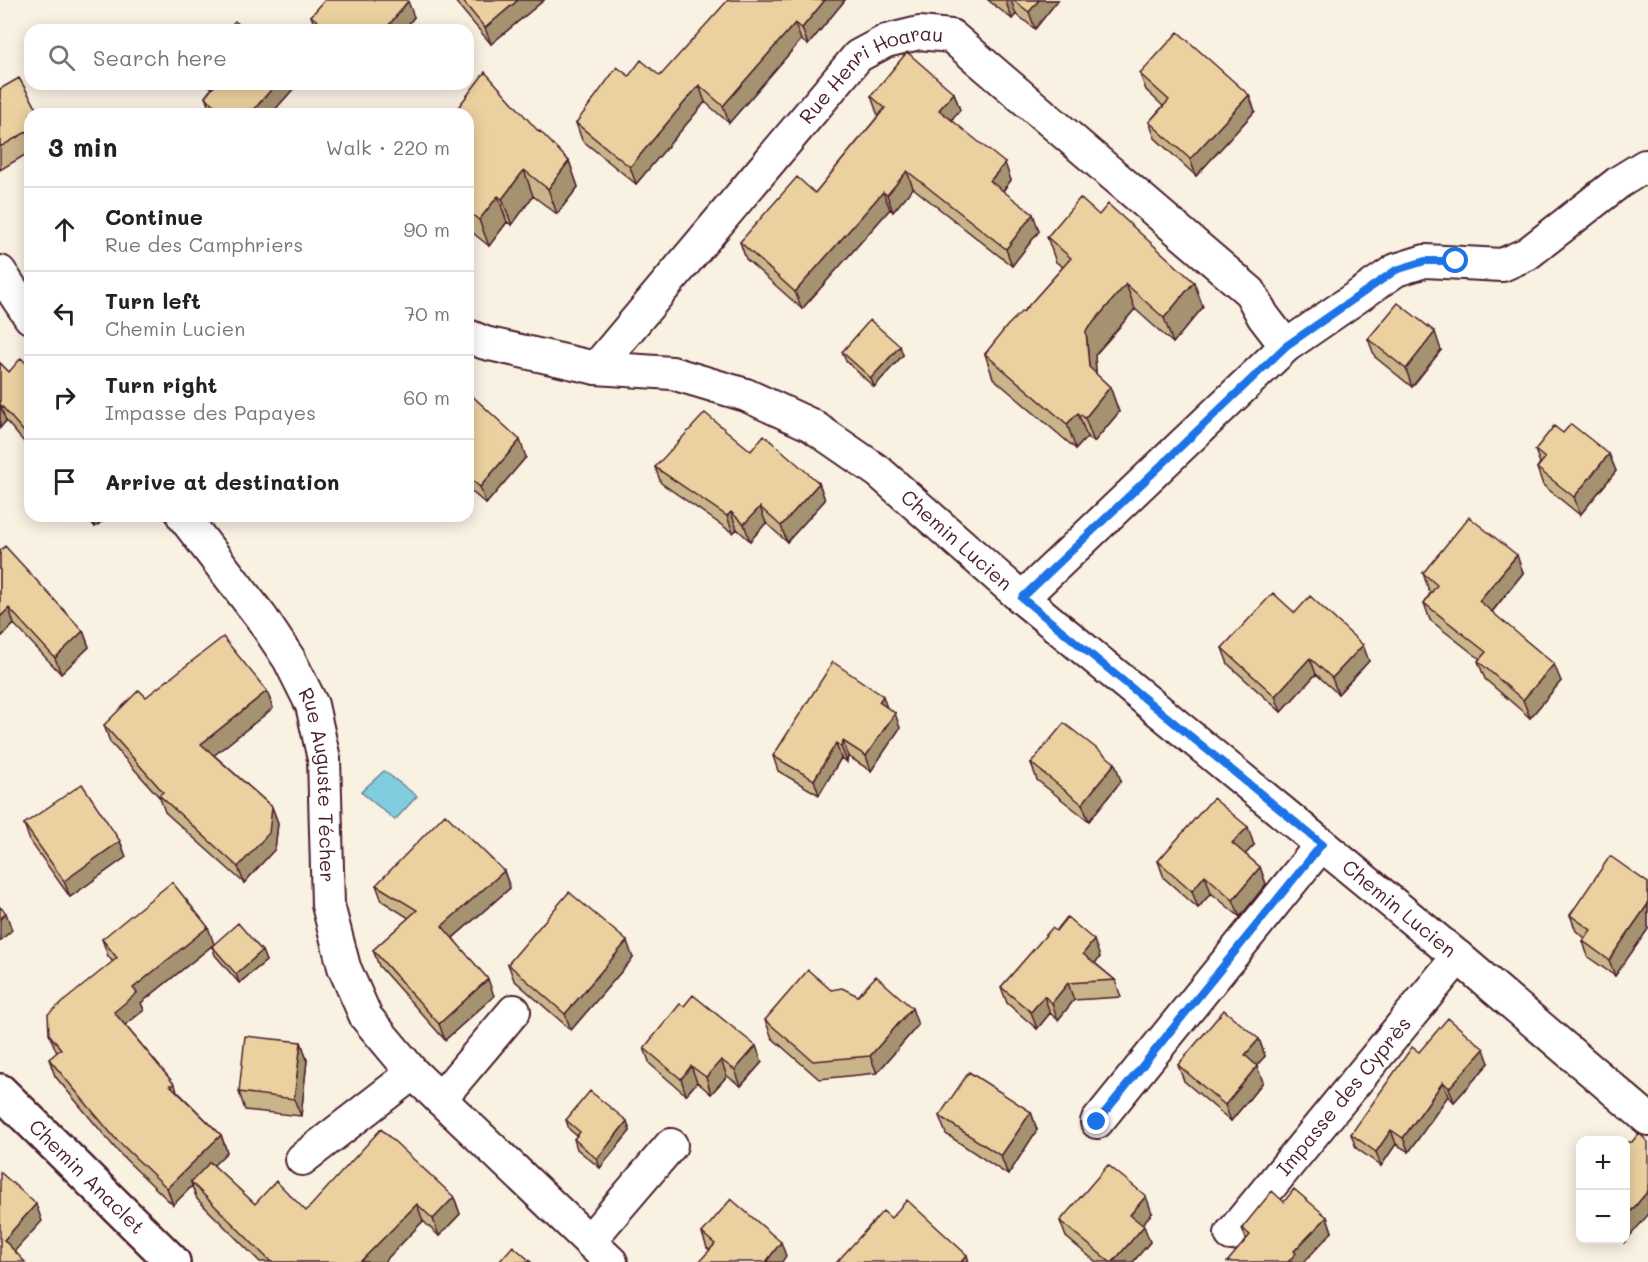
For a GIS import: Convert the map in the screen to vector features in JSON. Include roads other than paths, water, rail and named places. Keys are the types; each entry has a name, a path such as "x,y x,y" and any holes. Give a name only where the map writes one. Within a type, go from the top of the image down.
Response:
{"street":[{"name":"Rue Henri Hoarau","path":"596,368 858,56 886,41 919,33 951,36 1250,292 1263,316 1286,346"},
{"path":"1022,598 1286,346 1396,270 1425,261 1502,265 1527,254 1619,182 1645,166 1648,167"},
{"path":"0,272 24,305"},
{"name":"Chemin Lucien","path":"474,338 485,343 596,368 672,373 746,395 811,424 879,472 1022,598 1458,957 1648,1119"},
{"name":"Rue Auguste Técher","path":"188,522 261,617 289,658 312,705 324,759 328,905 344,966 366,1017 412,1073 611,1262"},
{"path":"1097,1122 1322,844"},
{"name":"Impasse des Cyprès","path":"1231,1234 1458,957"},
{"path":"440,1099 514,1011"},
{"path":"302,1159 412,1073"},
{"name":"Chemin Anaclet","path":"0,1091 173,1262"},
{"path":"589,1241 671,1145"}],"water":[{"path":"384,771 417,796 395,820 361,792"}]}
